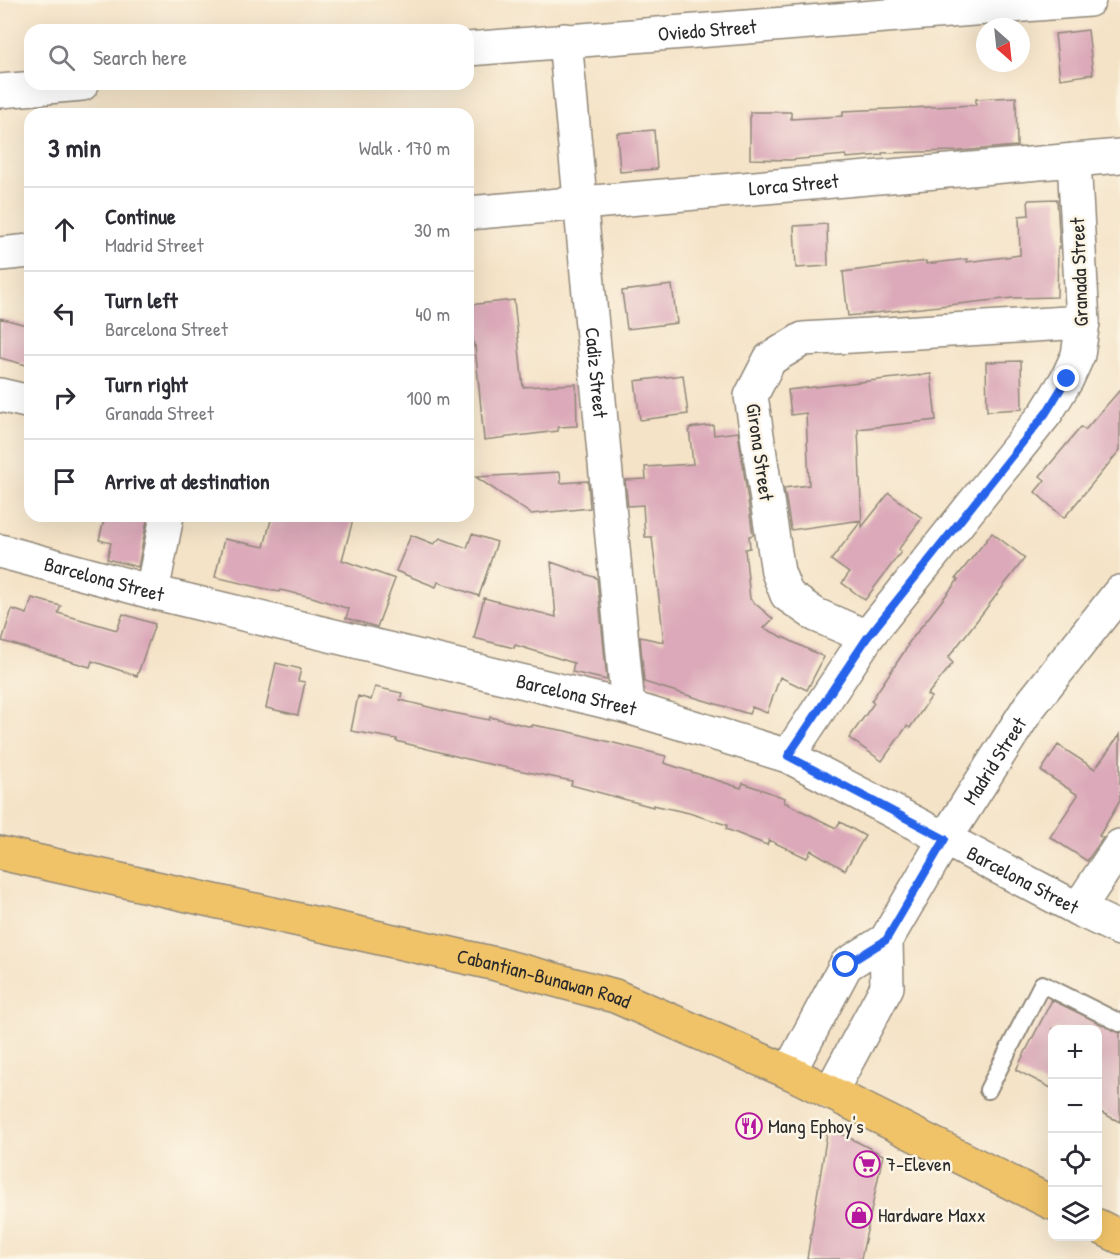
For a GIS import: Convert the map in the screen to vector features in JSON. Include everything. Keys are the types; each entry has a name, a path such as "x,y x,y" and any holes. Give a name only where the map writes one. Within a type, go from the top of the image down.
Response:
{"main road":[{"name":"Cabantian-Bunawan Road","path":"0,853 496,964 604,993 789,1072 1048,1201"},
{"path":"1102,1228 1120,1237"}],"street":[{"name":"Oviedo Street","path":"474,48 1089,0"},
{"name":"Cadiz Street","path":"565,40 628,707"},
{"path":"0,91 24,89"},
{"name":"Lorca Street","path":"474,212 1120,156"},
{"name":"Granada Street","path":"788,756 867,638 1046,413 1067,379 1078,355 1083,322 1074,160"},
{"path":"0,254 24,252"},
{"name":"Girona Street","path":"867,638 816,615 787,595 778,572 751,396 770,359 803,339 1083,322"},
{"path":"0,395 24,401"},
{"path":"153,592 166,522"},
{"name":"Barcelona Street","path":"0,551 153,592 628,707 788,756 1077,909 1120,928"},
{"name":"Madrid Street","path":"789,1072 846,965 886,940 945,839 1029,707 1120,592"},
{"path":"1077,909 1120,846"},
{"path":"830,1093 886,987 886,940"}],"lane":[{"path":"988,1090 1042,984 1120,1023"}],"building":[{"path":"1088,30 1093,74 1060,79 1055,34"},
{"path":"1016,97 1017,146 959,151 882,153 882,155 846,158 846,155 790,160 750,159 750,112 791,112 791,119 843,116 843,111 976,105 976,99"},
{"path":"654,130 657,169 620,172 617,133"},
{"path":"1057,199 1060,248 1058,248 1057,297 1013,298 848,316 843,272 926,261 926,264 967,259 967,262 1020,255 1019,216 1029,215 1028,200"},
{"path":"827,224 828,266 796,268 794,226"},
{"path":"672,285 677,323 627,329 622,291"},
{"path":"514,300 523,387 576,384 577,426 558,427 558,431 484,440 474,347 474,304"},
{"path":"0,318 24,324 24,364 0,358"},
{"path":"1021,361 1022,409 987,411 986,362"},
{"path":"931,374 936,420 858,429 862,520 791,530 784,488 809,485 806,413 791,415 788,390"},
{"path":"683,375 688,414 640,420 635,381"},
{"path":"1120,390 1120,450 1064,518 1035,492 1045,480 1040,476 1081,427 1085,430"},
{"path":"713,425 714,435 738,432 753,535 749,536 750,548 745,549 750,599 773,619 764,628 824,657 807,690 780,677 767,713 752,707 749,714 644,682 640,637 664,642 652,537 645,537 643,505 628,506 625,480 646,479 645,467 693,464 689,428"},
{"path":"560,472 561,483 588,481 590,508 531,514 476,477"},
{"path":"889,493 922,518 898,550 901,552 865,600 842,583 849,573 831,560 862,520 862,527"},
{"path":"104,522 147,522 138,567 107,559 111,543 99,540"},
{"path":"270,522 352,522 342,560 395,579 377,627 346,618 349,609 312,597 215,577 224,539 264,547"},
{"path":"992,533 1025,558 948,658 953,663 927,695 931,697 910,728 907,726 882,761 849,738 874,703 871,701 907,645"},
{"path":"472,534 497,542 479,596 438,582 436,587 396,571 411,535 434,544 440,538 467,548"},
{"path":"551,562 597,578 607,680 572,672 574,663 515,645 514,648 474,638 484,598 556,617"},
{"path":"32,598 61,606 58,613 117,630 123,614 155,624 137,676 92,661 90,667 2,641 12,609 27,614"},
{"path":"276,663 301,669 298,681 305,682 298,715 266,708"},
{"path":"375,687 402,693 400,700 449,712 566,731 666,756 664,763 741,788 743,783 785,798 784,802 836,828 840,822 865,836 845,870 811,850 807,858 769,840 767,845 726,829 727,825 689,813 653,805 653,807 571,785 572,781 479,762 396,741 397,739 351,731 358,696 371,700"},
{"path":"1120,734 1120,801 1099,836 1103,838 1087,861 1050,837 1078,795 1041,771 1058,745 1095,769"},
{"path":"1052,1000 1120,1033 1120,1122 1102,1113 1102,1025 1048,1025 1048,1086 1016,1070"},
{"path":"828,1127 883,1155 861,1259 807,1259"}],"place":[{"name":"Mang Ephoy's","path":"749,1126"},
{"name":"7-Eleven","path":"867,1164"},
{"name":"Hardware Maxx","path":"859,1215"}],"route":[{"path":"846,965 886,940 945,839 788,756 867,638 1046,413 1067,379"}]}
